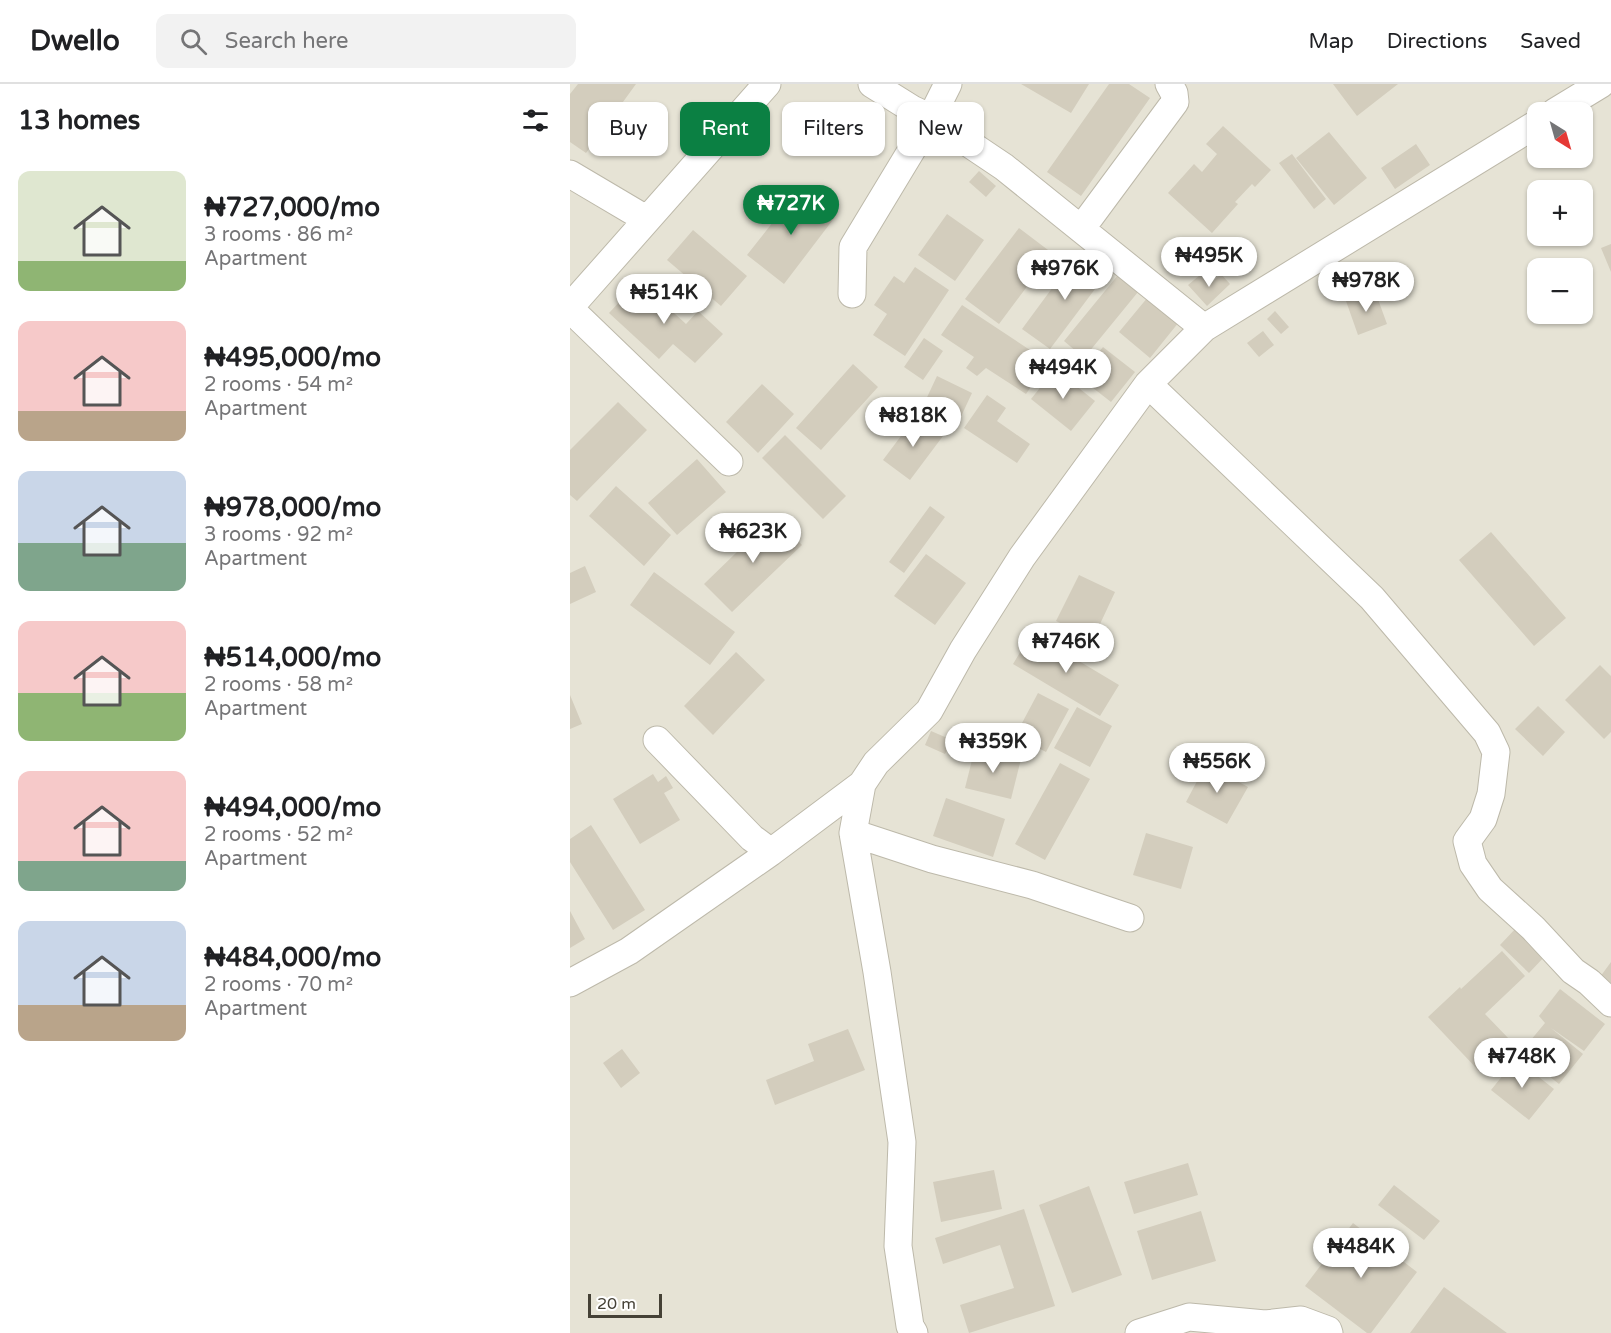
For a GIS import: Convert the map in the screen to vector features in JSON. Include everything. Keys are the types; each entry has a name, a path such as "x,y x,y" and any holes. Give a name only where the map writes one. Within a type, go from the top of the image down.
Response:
{"street":[{"path":"729,462 570,308 767,84"},
{"path":"872,84 900,102"},
{"path":"939,102 948,84"},
{"path":"1081,229 1175,102 1174,93 1169,84"},
{"path":"1571,102 1601,84"},
{"path":"570,983 629,951 771,852 862,784 876,763 928,711 963,650 1022,557 1148,384 1204,327 1527,130"},
{"path":"984,154 1004,167 1204,327"},
{"path":"852,294 853,247 908,156"},
{"path":"570,174 646,219"},
{"path":"1148,384 1372,598 1487,734 1496,752 1495,774 1483,819 1467,841 1473,864 1490,889 1533,928 1573,972 1589,982 1611,1003"},
{"path":"657,740 752,838 771,852"},
{"path":"862,784 853,833 902,1142 898,1246 910,1326 914,1333"},
{"path":"853,833 932,859 1032,885 1130,918"},
{"path":"1139,1333 1189,1317 1264,1324 1301,1320 1328,1330 1329,1333"}],"shaded area":[{"path":"570,84 1611,84 1611,1333 570,1333"}],"building":[{"path":"578,84 636,84 623,102 588,102 588,150 586,153 570,142 570,94"},
{"path":"1021,84 1089,84 1071,113"},
{"path":"1109,84 1129,84 1150,98 1081,196 1047,172"},
{"path":"1333,84 1398,84 1357,116"},
{"path":"1223,126 1271,170 1255,187 1252,184 1235,202 1238,204 1212,233 1168,193 1194,164 1202,172 1217,154 1206,144"},
{"path":"1329,132 1367,178 1334,205 1296,158"},
{"path":"1416,144 1430,165 1395,189 1381,168"},
{"path":"1292,154 1326,199 1314,209 1279,163"},
{"path":"979,171 996,186 986,197 969,182"},
{"path":"799,189 835,217 784,284 747,255"},
{"path":"947,214 984,240 955,281 918,255"},
{"path":"1019,228 1052,253 999,324 965,299"},
{"path":"693,230 747,276 721,306 667,260"},
{"path":"1611,244 1611,272 1601,248"},
{"path":"1091,253 1104,263 1097,272 1104,277 1050,349 1022,329 1075,257 1084,263"},
{"path":"915,267 949,290 905,356 873,335 887,314 874,305 894,276 904,283"},
{"path":"1221,274 1230,284 1207,306 1188,285 1200,275 1209,285"},
{"path":"1118,275 1138,292 1084,358 1064,341"},
{"path":"639,281 686,324 698,311 723,334 695,363 673,344 659,359 609,313"},
{"path":"1375,291 1387,324 1358,335 1346,301"},
{"path":"1148,297 1179,322 1150,358 1119,332"},
{"path":"962,305 1048,362 1026,394 986,368 977,376 966,368 974,357 941,335"},
{"path":"1275,311 1289,327 1281,334 1267,319"},
{"path":"1263,331 1274,345 1259,357 1247,343"},
{"path":"924,338 943,351 923,380 904,367"},
{"path":"1103,347 1135,372 1111,402 1079,377"},
{"path":"853,364 878,387 821,450 796,428"},
{"path":"1055,369 1095,401 1071,431 1031,399"},
{"path":"937,376 972,393 957,425 922,408"},
{"path":"762,384 794,414 758,453 726,422"},
{"path":"987,395 1006,408 997,421 1030,444 1017,463 964,428"},
{"path":"618,402 647,430 577,501 570,495 570,450"},
{"path":"916,416 943,436 910,480 883,460"},
{"path":"785,435 846,496 823,519 762,458"},
{"path":"697,459 726,492 677,535 648,503"},
{"path":"616,486 671,535 644,566 589,516"},
{"path":"930,506 945,517 904,573 889,562"},
{"path":"774,516 802,545 732,612 704,584"},
{"path":"1491,532 1566,618 1534,646 1459,560"},
{"path":"926,554 966,583 935,625 894,596"},
{"path":"585,566 596,592 570,604 570,573"},
{"path":"654,572 735,632 710,665 630,605"},
{"path":"1079,575 1115,592 1093,639 1056,621"},
{"path":"1032,633 1119,685 1100,716 1013,664"},
{"path":"736,652 765,680 713,735 684,706"},
{"path":"1600,665 1611,676 1611,732 1604,739 1565,700"},
{"path":"1038,693 1069,709 1046,752 1015,736"},
{"path":"570,695 582,724 570,729"},
{"path":"1538,706 1565,732 1543,756 1515,729"},
{"path":"1077,707 1112,726 1090,767 1054,748"},
{"path":"931,731 952,740 945,754 925,745"},
{"path":"975,748 1021,759 1011,799 965,788"},
{"path":"1060,763 1090,779 1045,860 1015,844"},
{"path":"1206,764 1248,787 1227,824 1186,802"},
{"path":"653,774 658,782 666,776 673,788 664,793 680,820 640,844 613,799"},
{"path":"946,798 1005,819 993,857 933,836"},
{"path":"591,825 645,910 613,930 570,862 570,839"},
{"path":"1146,833 1193,847 1181,889 1133,875"},
{"path":"570,911 585,939 570,948"},
{"path":"1517,927 1546,955 1529,973 1500,945"},
{"path":"1502,951 1525,976 1485,1014 1511,1041 1479,1071 1428,1017"},
{"path":"1611,962 1611,985 1600,977"},
{"path":"1560,989 1605,1024 1584,1051 1551,1028 1583,1054 1559,1084 1520,1053 1545,1023 1539,1016"},
{"path":"848,1029 865,1070 775,1105 766,1080 814,1061 808,1044"},
{"path":"622,1049 640,1073 621,1088 603,1063"},
{"path":"1516,1059 1554,1089 1529,1120 1491,1090"},
{"path":"1188,1163 1198,1195 1134,1214 1124,1182"},
{"path":"994,1170 1002,1209 941,1222 933,1182"},
{"path":"1394,1185 1440,1221 1424,1240 1378,1205"},
{"path":"1089,1186 1122,1275 1072,1293 1039,1205"},
{"path":"1024,1209 1055,1306 969,1333 960,1305 1014,1288 1000,1245 943,1264 935,1238"},
{"path":"1201,1211 1216,1261 1152,1280 1137,1231"},
{"path":"1353,1223 1417,1272 1371,1333 1367,1333 1305,1286"},
{"path":"1444,1287 1507,1333 1410,1333"}]}
